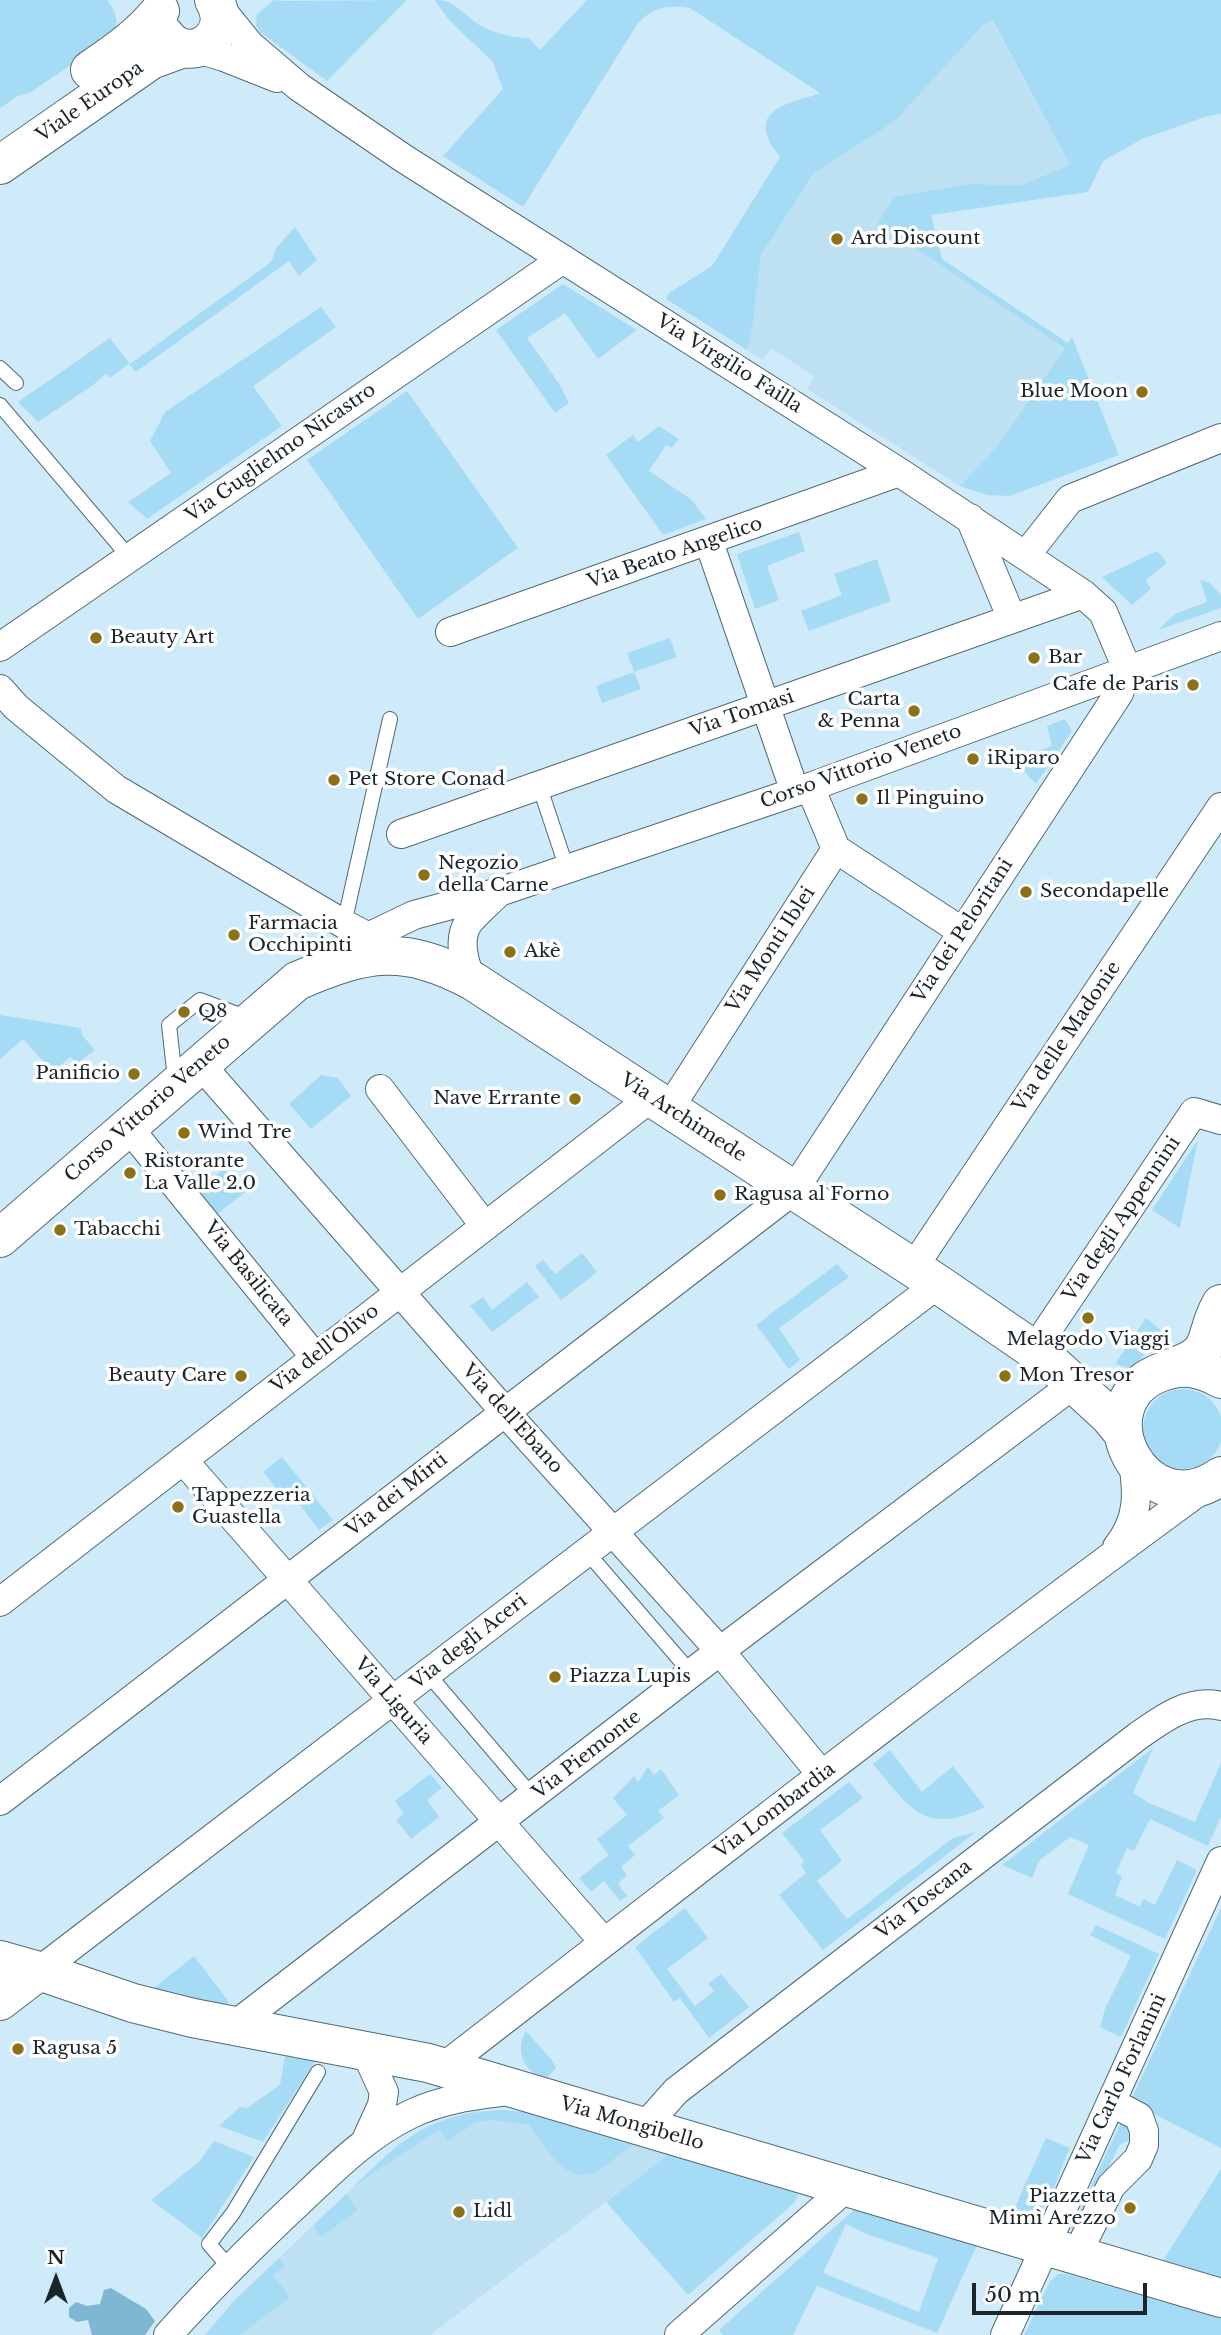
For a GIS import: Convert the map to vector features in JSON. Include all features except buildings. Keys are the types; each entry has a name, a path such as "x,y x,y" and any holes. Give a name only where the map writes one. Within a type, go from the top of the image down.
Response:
{"main road":[{"name":"Viale Europa","path":"0,132 127,45 190,17"},
{"name":"Viale Europa","path":"0,165 151,60 190,17"},
{"name":"Via Archimede","path":"297,981 358,958 415,958 448,968 926,1276 1052,1364"},
{"name":"Corso Vittorio Veneto","path":"0,1238 297,981"},
{"path":"1128,1448 1124,1416 1129,1400 1156,1376 1199,1356 1221,1304"},
{"path":"1052,1364 1121,1383 1189,1367 1206,1371 1221,1379"},
{"path":"1052,1364 1109,1416 1145,1475 1160,1484 1177,1489 1194,1488 1216,1479"},
{"name":"Via Mongibello","path":"2,1984 39,1971 133,2003 193,2018 428,2064 1221,2298"}],"street":[{"path":"190,17 250,45 299,87"},
{"path":"190,17 223,57 299,87"},
{"name":"Via Virgilio Failla","path":"299,87 403,158 899,472 1083,594 1103,612 1127,669"},
{"name":"Via Guglielmo Nicastro","path":"0,647 563,259"},
{"path":"1026,555 1070,499 1221,438"},
{"name":"Via Beato Angelico","path":"450,632 709,542 899,472"},
{"path":"970,518 1012,619"},
{"path":"709,542 765,706 803,789 836,849 963,932"},
{"name":"Via Tomasi","path":"401,834 1083,594"},
{"name":"Corso Vittorio Veneto","path":"297,981 356,931 499,892 803,789 1221,636"},
{"name":"Via dei Peloritani","path":"794,1190 1119,693 1127,669"},
{"path":"0,690 16,707 116,789 356,931 415,958 438,956 499,892"},
{"name":"Via delle Madonie","path":"926,1276 1221,807"},
{"name":"Via Monti Iblei","path":"661,1103 836,849"},
{"path":"414,915 405,923 401,935 403,947 415,958"},
{"path":"467,924 463,944 467,970 472,981"},
{"name":"Via dell'Ebano","path":"188,1074 400,1291 720,1651 822,1775"},
{"path":"380,1089 484,1225"},
{"name":"Via dell'Olivo","path":"0,1602 484,1225 661,1103"},
{"name":"Via degli Appennini","path":"1052,1364 1194,1112 1221,1120"},
{"name":"Via Basilicata","path":"128,1127 314,1357"},
{"name":"Via dei Mirti","path":"0,1801 794,1190"},
{"name":"Via degli Aceri","path":"39,1971 612,1531 926,1276"},
{"name":"Via Piemonte","path":"235,2025 692,1674 1052,1364"},
{"path":"1109,1557 1125,1537 1134,1518 1138,1499 1128,1448"},
{"name":"Via Liguria","path":"183,1460 604,1942"},
{"name":"Via Lombardia","path":"384,2092 397,2074 428,2064 604,1942 1109,1557 1216,1479"},
{"name":"Via Toscana","path":"644,2127 676,2091 1138,1736 1188,1706 1221,1706"},
{"name":"Via Carlo Forlanini","path":"1005,2335 1061,2251 1111,2102 1221,1861"},
{"path":"365,2051 384,2092 382,2105 366,2140"},
{"path":"412,2113 425,2090 428,2064"},
{"path":"168,2335 230,2269 366,2140 412,2113 435,2104 475,2095 517,2090"},
{"path":"1061,2251 1111,2186 1138,2159 1144,2145 1144,2131 1139,2117 1111,2102"},
{"path":"679,2335 846,2188"}],"lane":[{"path":"0,368 16,383"},
{"path":"0,405 130,558"},
{"path":"356,931 390,719"},
{"path":"539,785 567,869"},
{"path":"586,1551 692,1674"},
{"path":"428,1674 533,1797"},
{"path":"230,2269 209,2244 233,2213 318,2072"}],"shaded area":[{"path":"0,0 107,0 117,23 112,37 31,92 18,96 0,108"},
{"path":"274,0 407,0 327,81 260,32 256,25 257,14"},
{"path":"587,0 1221,0 1221,114 1142,139 1103,161 1088,192 931,215 942,259 1068,343 1072,337 1119,455 1010,496 987,495 960,486 999,444 1065,348 878,223 894,197 969,184 1021,185 1070,165 993,21 984,24 895,121 814,174 761,255 747,350 666,299 669,293 712,266 780,157 768,138 765,127 768,118 782,106 820,93 690,8 668,7 656,10 638,23 523,207 443,156 503,89 493,62 450,21 435,1 450,3 490,30 529,38 540,50"},
{"name":"Ard Discount","path":"992,21 1070,165 1021,185 969,184 879,223 1065,348 999,444 960,486 807,389 814,376 771,348 763,360 747,350 761,255 815,174 895,121 984,24"},
{"path":"295,227 317,260 299,276 289,261 136,372 129,364 110,378 106,374 38,422 18,402 110,338 130,364 271,262 277,247"},
{"path":"563,284 637,330 598,359 565,313 527,338 560,385 569,403 555,413 496,330"},
{"path":"321,307 336,327 253,386 282,426 147,519 128,502 171,473 150,441 165,412"},
{"path":"407,391 518,548 418,619 307,460"},
{"path":"659,426 679,439 672,448 666,445 649,471 692,500 706,519 663,535 606,455 633,435 638,442"},
{"path":"799,532 805,551 767,566 779,600 755,609 737,554"},
{"path":"1157,551 1167,563 1146,580 1151,589 1132,605 1102,577"},
{"path":"877,559 891,601 809,631 801,611 842,595 834,574"},
{"path":"1200,580 1210,583 1221,595 1221,608 1158,630 1175,614 1207,602"},
{"path":"670,638 677,657 634,672 627,653"},
{"path":"634,672 641,689 602,703 596,686"},
{"path":"1065,719 1072,731 1036,784 1019,766 1041,758 1038,751 1052,746 1047,726"},
{"path":"0,1015 81,1028 82,1035 95,1050 77,1063 70,1057 53,1072 23,1039 0,1059"},
{"path":"321,1075 338,1078 351,1096 311,1129 289,1104"},
{"path":"1198,1140 1180,1227 1180,1228 1152,1210"},
{"path":"224,1168 245,1192 215,1216 196,1192"},
{"path":"582,1253 597,1272 561,1300 535,1266 543,1260 555,1274"},
{"path":"837,1264 849,1277 779,1328 800,1360 789,1369 756,1325"},
{"path":"527,1282 539,1297 492,1332 470,1306 483,1297 492,1310"},
{"path":"1146,1318 1164,1333 1135,1365 1128,1368 1115,1364"},
{"path":"1183,1389 1198,1392 1211,1401 1220,1414 1223,1429 1220,1444 1211,1457 1198,1466 1183,1469 1168,1466 1155,1457 1146,1444 1143,1429 1146,1414 1155,1401 1168,1392"},
{"path":"282,1457 333,1520 319,1530 288,1489 281,1494 263,1472"},
{"path":"1153,1748 1133,1793 1149,1803 1195,1822 1221,1763 1221,1817 1208,1846 1150,1819 1134,1851 1127,1848 1116,1873 1122,1877 1115,1895 1140,1907 1143,1899 1155,1905 1177,1860 1197,1870 1165,1939 1068,1894 1089,1845 1070,1837 1039,1861 1032,1878 1002,1865"},
{"path":"890,1750 922,1792 953,1766 985,1807 964,1816 947,1819 932,1818 920,1813 897,1793 873,1764"},
{"path":"648,1767 654,1775 661,1769 679,1795 658,1811 664,1818 628,1846 635,1855 621,1867 627,1875 618,1884 627,1896 620,1901 604,1881 591,1892 579,1878 609,1855 597,1839 627,1815 613,1798 634,1776 638,1782"},
{"path":"430,1774 442,1788 427,1800 439,1817 411,1839 396,1820 404,1814 395,1801"},
{"path":"849,1782 863,1798 820,1830 842,1861 817,1881 847,1919 953,1838 976,1832 823,1950 779,1895 806,1873 801,1865 804,1861 782,1833"},
{"path":"685,1908 708,1938 667,1969 695,2006 714,1991 708,1984 721,1974 749,2007 709,2038 680,1998 674,2002 635,1947"},
{"path":"1221,1908 1221,2148 1130,2102"},
{"path":"1096,1925 1159,1954 1121,2037 1100,2027 1105,2009 1131,1956 1090,1935"},
{"path":"194,1956 229,2002 224,2007 150,1991"},
{"path":"526,2031 556,2068 546,2079 532,2072 523,2060 521,2046"},
{"path":"285,2056 315,2061 263,2142 219,2126 240,2107 247,2108 280,2085"},
{"name":"Lidl","path":"503,2110 532,2113 669,2154 430,2335 205,2335 234,2301 395,2147 421,2129 449,2118 473,2112"},
{"path":"503,2110 532,2113 634,2143 599,2170 576,2174 567,2170 549,2153 529,2125 494,2120 476,2122 448,2141 439,2129 354,2186 404,2141 420,2131 455,2117"},
{"path":"1122,2120 1133,2128 1135,2138 1120,2144 1074,2236 1071,2229"},
{"path":"1046,2138 1070,2148 1054,2188 1043,2208 1028,2223 1010,2218"},
{"path":"214,2141 254,2157 202,2238 151,2200 199,2162"},
{"path":"669,2154 793,2190 798,2195 795,2202 688,2295 606,2202"},
{"path":"1221,2169 1221,2279 1162,2262"},
{"path":"346,2194 358,2210 321,2237 313,2226"},
{"path":"856,2208 977,2245 937,2333 817,2286 793,2335 723,2335 719,2330","holes":["846,2224 869,2235 938,2258 919,2312 823,2273"]},
{"path":"279,2258 285,2266 273,2275 290,2297 239,2335 205,2335 234,2301"},
{"path":"1058,2274 1221,2318 1221,2335 1024,2335 1050,2281"},
{"path":"111,2288 146,2309 155,2321 145,2335 92,2335 88,2320 77,2322 69,2317 69,2308 76,2302 87,2306 100,2304 104,2290"}],"place":[{"name":"Ard Discount","path":"837,239"},
{"name":"Blue Moon","path":"1142,392"},
{"name":"Beauty Art","path":"96,638"},
{"name":"Bar","path":"1034,658"},
{"name":"Cafe de Paris","path":"1193,685"},
{"name":"Carta & Penna","path":"914,711"},
{"name":"iRiparo","path":"973,759"},
{"name":"Pet Store Conad","path":"334,780"},
{"name":"Il Pinguino","path":"862,799"},
{"name":"Negozio della Carne","path":"424,875"},
{"name":"Secondapelle","path":"1026,892"},
{"name":"Farmacia Occhipinti","path":"234,935"},
{"name":"Akè","path":"510,952"},
{"name":"Q8","path":"184,1012"},
{"name":"Panificio","path":"134,1074"},
{"name":"Nave Errante","path":"575,1099"},
{"name":"Wind Tre","path":"184,1133"},
{"name":"Ristorante La Valle 2.0","path":"130,1173"},
{"name":"Ragusa al Forno","path":"720,1195"},
{"name":"Tabacchi","path":"60,1230"},
{"name":"Melagodo Viaggi","path":"1088,1318"},
{"name":"Beauty Care","path":"241,1376"},
{"name":"Mon Tresor","path":"1005,1376"},
{"name":"Tappezzeria Guastella","path":"178,1507"},
{"name":"Piazza Lupis","path":"555,1677"},
{"name":"Ragusa 5","path":"18,2049"},
{"name":"Piazzetta Mimì Arezzo","path":"1130,2208"},
{"name":"Lidl","path":"459,2212"}]}
